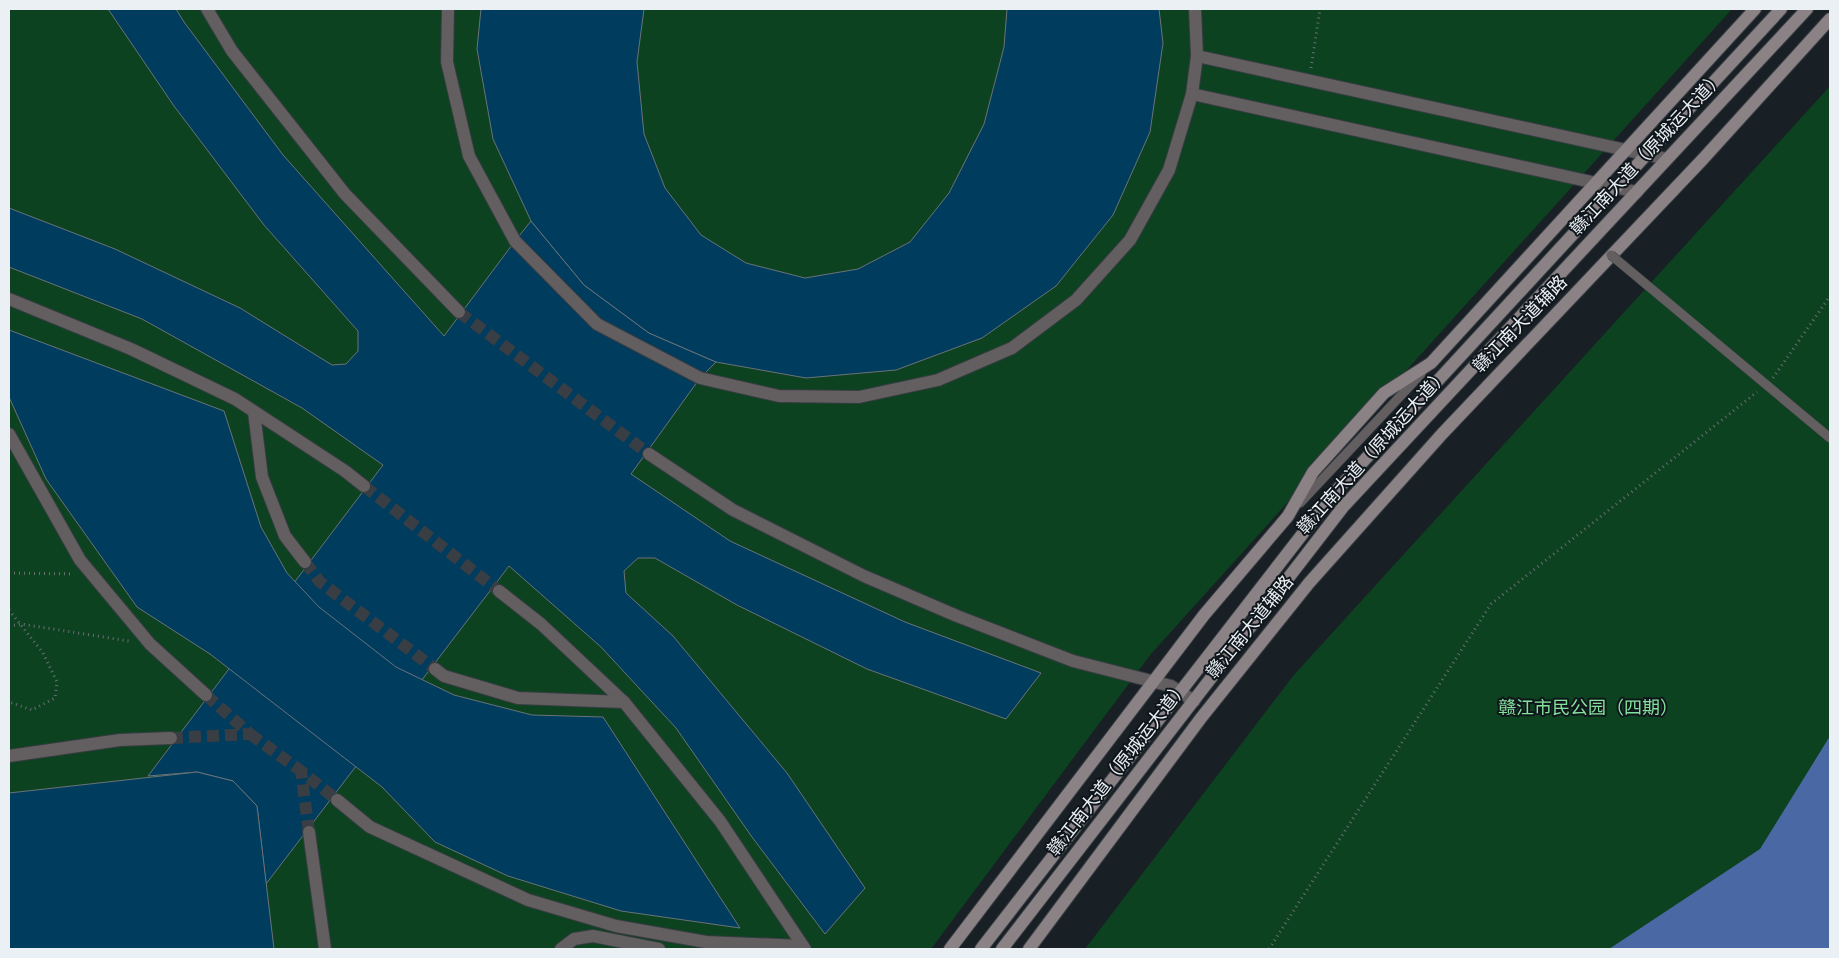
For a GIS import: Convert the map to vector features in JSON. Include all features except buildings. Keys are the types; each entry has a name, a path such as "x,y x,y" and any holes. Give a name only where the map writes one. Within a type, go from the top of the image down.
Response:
{"main road":[{"path":"950,949 1204,615 1288,516 1313,472 1384,393 1431,363 1754,9"},
{"name":"赣江南大道（原城运大道）","path":"981,949 1336,492 1781,9"},
{"name":"赣江南大道（原城运大道）","path":"1002,949 1343,507 1807,9"},
{"name":"赣江南大道辅路","path":"1029,949 1201,718 1309,583 1442,434 1703,159 1830,19"}],"street":[{"path":"207,9 232,51 345,194 459,312"},
{"path":"448,9 447,62 469,156 515,241 597,324 700,378 779,396 859,397 938,380 1012,348 1076,300 1130,240 1169,170 1192,94 1197,56 1195,9"},
{"path":"1197,56 1667,159"},
{"path":"1192,94 1637,192"},
{"path":"9,299 131,348 235,399 364,486"},
{"path":"254,412 262,477 285,536 304,562"},
{"path":"10,439 80,560 150,644 206,695"},
{"path":"649,454 733,510 864,576 957,616 1073,661 1170,686 1194,701"},
{"path":"499,591 541,624 624,702 720,820 804,948"},
{"path":"435,669 444,676 518,698 624,702"},
{"path":"9,756 120,740 171,738"},
{"path":"337,800 370,828 528,900 616,926 701,945 804,948"},
{"path":"309,832 325,949"},
{"path":"609,939 616,926"},
{"path":"561,949 574,939 594,936 659,949"}],"lane":[{"path":"1611,255 1830,438"}],"path":[{"path":"1308,81 1320,9"},
{"path":"1772,380 1830,296"},
{"path":"1269,949 1491,604 1764,386"},
{"path":"9,573 92,574"},
{"path":"9,610 43,653 57,682 55,698 32,710 9,702"},
{"path":"9,626 21,624 150,644"}],"green space":[{"path":"9,9 1732,9 1151,654 931,949 9,949"},
{"name":"赣江市民公园（四期）","path":"1830,86 1830,832 1704,949 1085,949 1293,676"}],"water":[{"path":"1830,736 1830,949 1609,949 1760,849"}],"tunnel":[{"path":"459,312 649,454"},
{"path":"364,486 499,591"},
{"path":"305,562 320,582 435,669"},
{"path":"171,738 250,734 206,695"},
{"path":"250,734 301,771"},
{"path":"309,832 301,771 337,800"}]}
